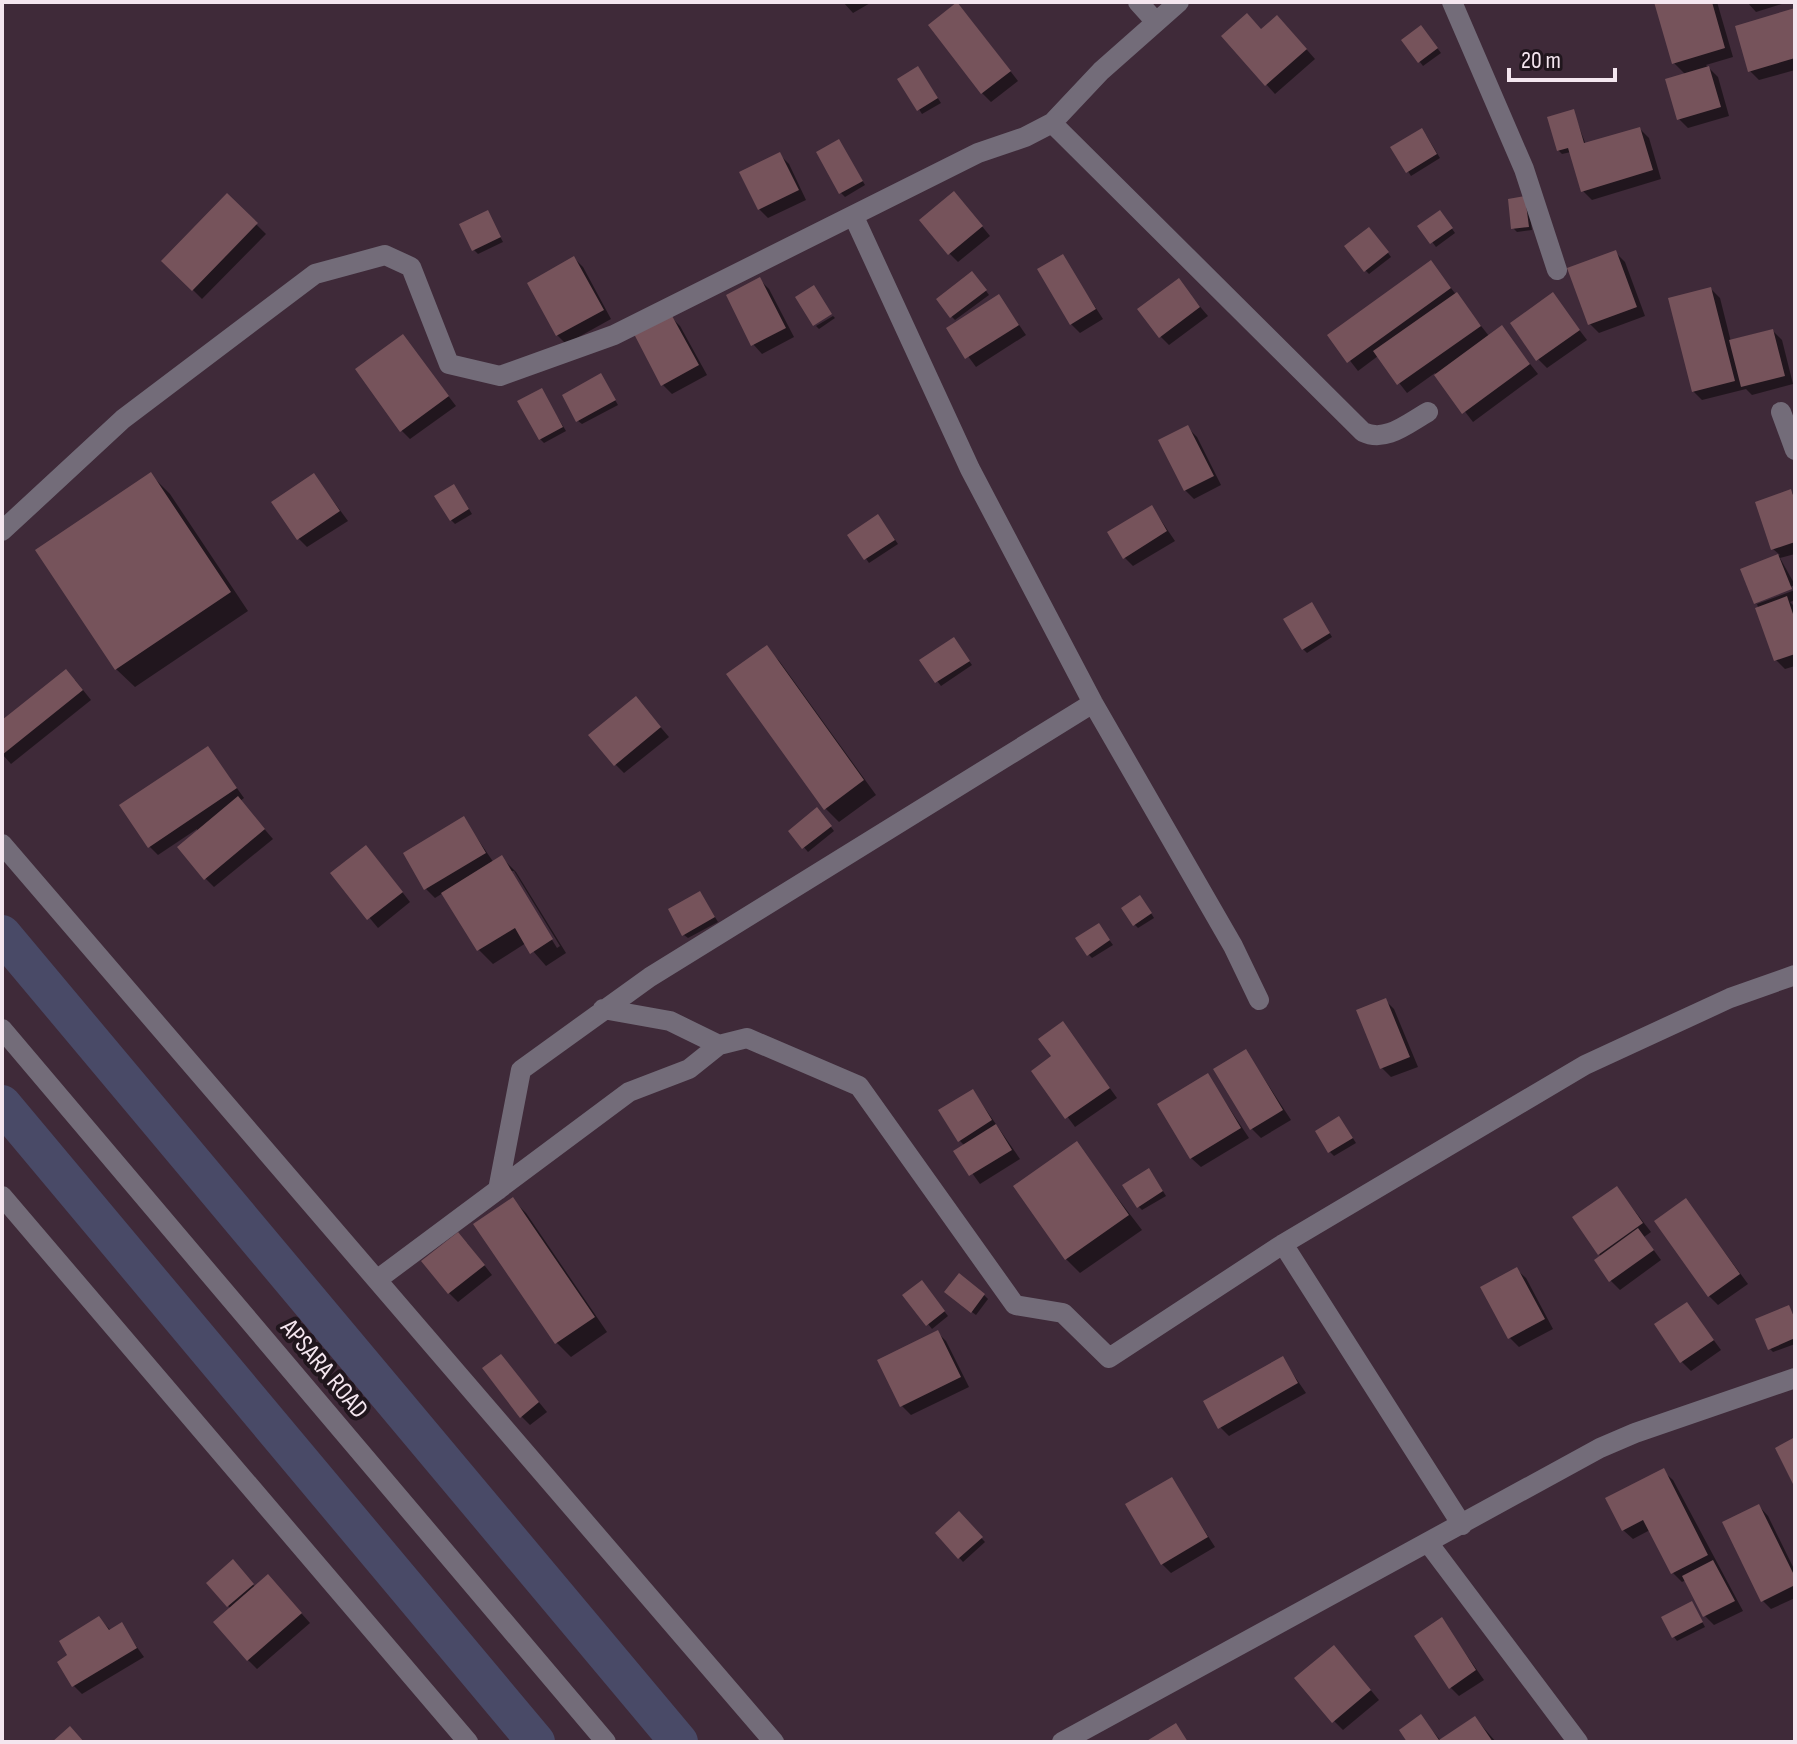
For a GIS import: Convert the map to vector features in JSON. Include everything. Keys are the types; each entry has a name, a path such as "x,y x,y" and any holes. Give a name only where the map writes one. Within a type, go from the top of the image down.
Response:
{"street":[{"path":"1138,2 1156,22"},
{"path":"2,531 123,419 315,274 385,255 411,267 449,364 500,376 614,335 978,153 1052,123 1101,71 1179,2"},
{"path":"1452,2 1524,169 1557,270"},
{"path":"1052,123 1363,432 1374,437 1385,435 1428,412"},
{"path":"854,217 970,469 1093,703 1233,946 1259,1000"},
{"path":"1781,412 1795,450"},
{"path":"498,1190 521,1070 603,1009 1093,703"},
{"path":"2,844 774,1742"},
{"path":"378,1279 629,1092 689,1069 719,1045 747,1038 859,1086 1015,1305 1063,1313 1109,1358 1283,1244 1585,1065 1730,998 1795,975"},
{"path":"603,1009 670,1021 719,1045"},
{"name":"APSARA ROAD","path":"2,1029 606,1742"},
{"path":"2,1196 468,1742"},
{"path":"1283,1244 1462,1525"},
{"path":"1062,1742 1635,1433 1795,1378"},
{"path":"1429,1544 1578,1742"}],"building":[{"path":"957,2 1011,71 981,94 928,25"},
{"path":"1654,2 1712,2 1725,48 1672,64"},
{"path":"1795,8 1795,58 1748,72 1735,26"},
{"path":"1247,13 1261,29 1277,15 1307,49 1265,86 1221,36"},
{"path":"1421,25 1438,48 1418,63 1401,40"},
{"path":"918,66 938,98 917,111 897,79"},
{"path":"1709,66 1721,107 1677,120 1665,79"},
{"path":"1574,109 1584,143 1640,127 1653,170 1581,192 1568,148 1557,151 1547,117"},
{"path":"1422,128 1437,154 1406,173 1390,147"},
{"path":"839,139 863,181 839,194 816,152"},
{"path":"780,152 799,190 758,210 739,172"},
{"path":"954,191 983,226 948,255 919,220"},
{"path":"227,193 258,223 192,291 161,261"},
{"path":"1525,196 1529,227 1511,229 1508,199"},
{"path":"488,210 501,237 472,251 459,224"},
{"path":"1440,210 1453,228 1430,244 1417,226"},
{"path":"1369,227 1389,252 1364,272 1344,246"},
{"path":"1616,250 1637,307 1588,325 1567,268"},
{"path":"1063,254 1096,309 1070,325 1037,269"},
{"path":"574,256 604,310 556,336 527,283"},
{"path":"1431,260 1451,288 1347,363 1327,335"},
{"path":"972,271 987,290 950,318 936,299"},
{"path":"760,277 786,328 751,346 726,295"},
{"path":"1179,278 1200,307 1159,338 1137,309"},
{"path":"814,285 832,314 813,326 795,297"},
{"path":"1711,287 1735,381 1692,392 1668,298"},
{"path":"1457,292 1481,326 1397,385 1373,351"},
{"path":"1553,292 1580,330 1536,361 1510,323"},
{"path":"999,294 1019,325 965,359 946,328"},
{"path":"671,314 699,365 661,386 634,334"},
{"path":"1502,325 1530,364 1462,414 1434,375"},
{"path":"1773,329 1785,376 1741,387 1729,340"},
{"path":"403,334 449,396 400,432 355,369"},
{"path":"601,373 616,400 576,422 562,395"},
{"path":"542,388 563,427 539,440 517,401"},
{"path":"1188,425 1214,476 1184,491 1158,440"},
{"path":"151,472 231,592 115,670 35,550"},
{"path":"314,473 340,511 297,540 271,502"},
{"path":"454,484 469,509 450,521 434,496"},
{"path":"1791,489 1795,501 1795,542 1771,550 1755,502"},
{"path":"1152,505 1167,531 1123,559 1107,532"},
{"path":"878,514 895,540 864,560 847,535"},
{"path":"1778,554 1792,589 1754,604 1740,569"},
{"path":"1787,596 1795,620 1795,654 1774,661 1755,608"},
{"path":"1312,602 1330,633 1302,650 1283,619"},
{"path":"954,637 970,661 935,683 919,660"},
{"path":"767,645 864,780 824,810 726,674"},
{"path":"66,669 83,690 2,755 2,720"},
{"path":"636,696 661,727 614,766 588,735"},
{"path":"208,746 237,788 148,848 119,805"},
{"path":"238,796 265,829 204,880 177,847"},
{"path":"817,807 832,826 802,849 788,831"},
{"path":"464,816 486,853 424,890 403,853"},
{"path":"366,845 403,892 367,920 330,873"},
{"path":"502,855 553,939 530,954 515,928 477,951 441,893"},
{"path":"700,891 715,917 682,936 668,909"},
{"path":"1140,895 1152,913 1133,926 1121,908"},
{"path":"1099,923 1110,940 1087,956 1075,938"},
{"path":"1386,998 1410,1057 1380,1069 1356,1010"},
{"path":"1063,1021 1110,1088 1065,1119 1031,1071 1051,1056 1038,1039"},
{"path":"1246,1049 1283,1110 1250,1130 1213,1069"},
{"path":"1208,1073 1241,1128 1190,1159 1157,1104"},
{"path":"973,1089 992,1120 958,1142 938,1110"},
{"path":"1339,1116 1353,1138 1328,1153 1315,1131"},
{"path":"996,1124 1012,1150 969,1176 953,1151"},
{"path":"1077,1141 1129,1215 1065,1260 1013,1186"},
{"path":"1149,1168 1163,1191 1137,1208 1122,1185"},
{"path":"1617,1186 1643,1223 1598,1255 1572,1217"},
{"path":"513,1197 595,1317 555,1344 473,1224"},
{"path":"1686,1198 1740,1274 1708,1297 1654,1221"},
{"path":"1638,1228 1654,1250 1609,1282 1594,1260"},
{"path":"458,1232 485,1265 448,1294 421,1261"},
{"path":"1517,1267 1545,1319 1508,1339 1480,1287"},
{"path":"959,1273 985,1294 971,1313 944,1292"},
{"path":"922,1280 945,1311 926,1326 902,1295"},
{"path":"1687,1302 1714,1340 1680,1363 1654,1324"},
{"path":"1789,1305 1795,1319 1795,1338 1768,1350 1755,1319"},
{"path":"938,1330 961,1377 900,1407 877,1360"},
{"path":"501,1354 539,1402 520,1418 482,1368"},
{"path":"1283,1356 1298,1383 1218,1429 1203,1401"},
{"path":"1795,1437 1795,1483 1793,1484 1775,1448"},
{"path":"1664,1468 1708,1555 1671,1574 1643,1520 1622,1531 1605,1498"},
{"path":"1172,1477 1208,1537 1161,1565 1125,1504"},
{"path":"1759,1504 1795,1577 1795,1585 1761,1602 1722,1522"},
{"path":"959,1511 983,1537 958,1559 935,1533"},
{"path":"233,1559 254,1584 227,1607 206,1583"},
{"path":"1713,1560 1735,1601 1703,1617 1682,1576"},
{"path":"268,1574 302,1613 247,1661 213,1622"},
{"path":"1692,1601 1703,1622 1672,1638 1661,1617"},
{"path":"99,1616 109,1630 122,1622 137,1648 72,1687 57,1662 67,1655 59,1641"},
{"path":"1442,1617 1476,1670 1449,1689 1414,1636"},
{"path":"1334,1645 1371,1690 1332,1723 1294,1678"},
{"path":"1421,1714 1439,1740 1475,1716 1493,1742 1407,1742 1399,1730"},
{"path":"1176,1723 1188,1742 1145,1742"},
{"path":"70,1726 84,1742 52,1742"}],"waterway":[{"path":"2,934 679,1742"},
{"path":"2,1104 536,1742"}]}
